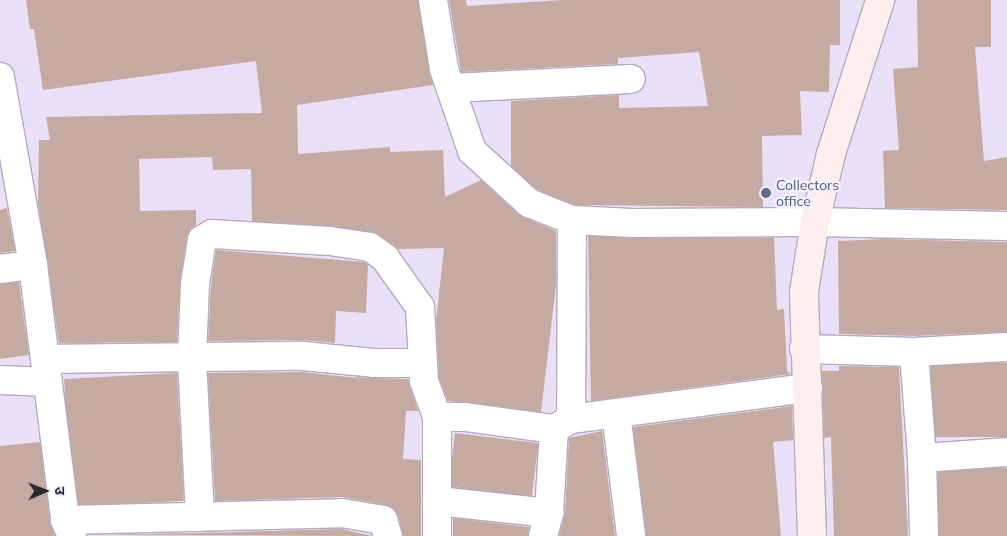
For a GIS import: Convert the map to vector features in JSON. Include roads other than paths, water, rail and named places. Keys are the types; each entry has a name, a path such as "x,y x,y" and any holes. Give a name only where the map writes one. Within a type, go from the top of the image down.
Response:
{"main road":[{"path":"812,536 808,388 804,349 804,292 815,222 834,145 880,0"}],"street":[{"path":"433,0 444,70 452,88 472,151 529,204 572,220 632,223 815,222 1007,226"},
{"path":"0,76 32,264 68,528 200,517 342,513 383,520 388,536"},
{"path":"452,88 631,79"},
{"path":"437,501 546,524 563,424 572,220"},
{"path":"200,517 192,357 198,255 202,240 212,234 370,246 385,258 420,307 421,364 428,395 437,417 437,536"},
{"path":"0,269 32,264"},
{"path":"804,349 914,352 1007,347"},
{"path":"914,352 922,458 924,536"},
{"path":"0,380 47,371 192,357 303,356 374,363 421,364"},
{"path":"437,417 465,417 563,424 616,414 808,388"},
{"path":"616,414 631,536"},
{"path":"922,458 1007,452"}],"place":[{"name":"Collectors office","path":"766,193"}]}
